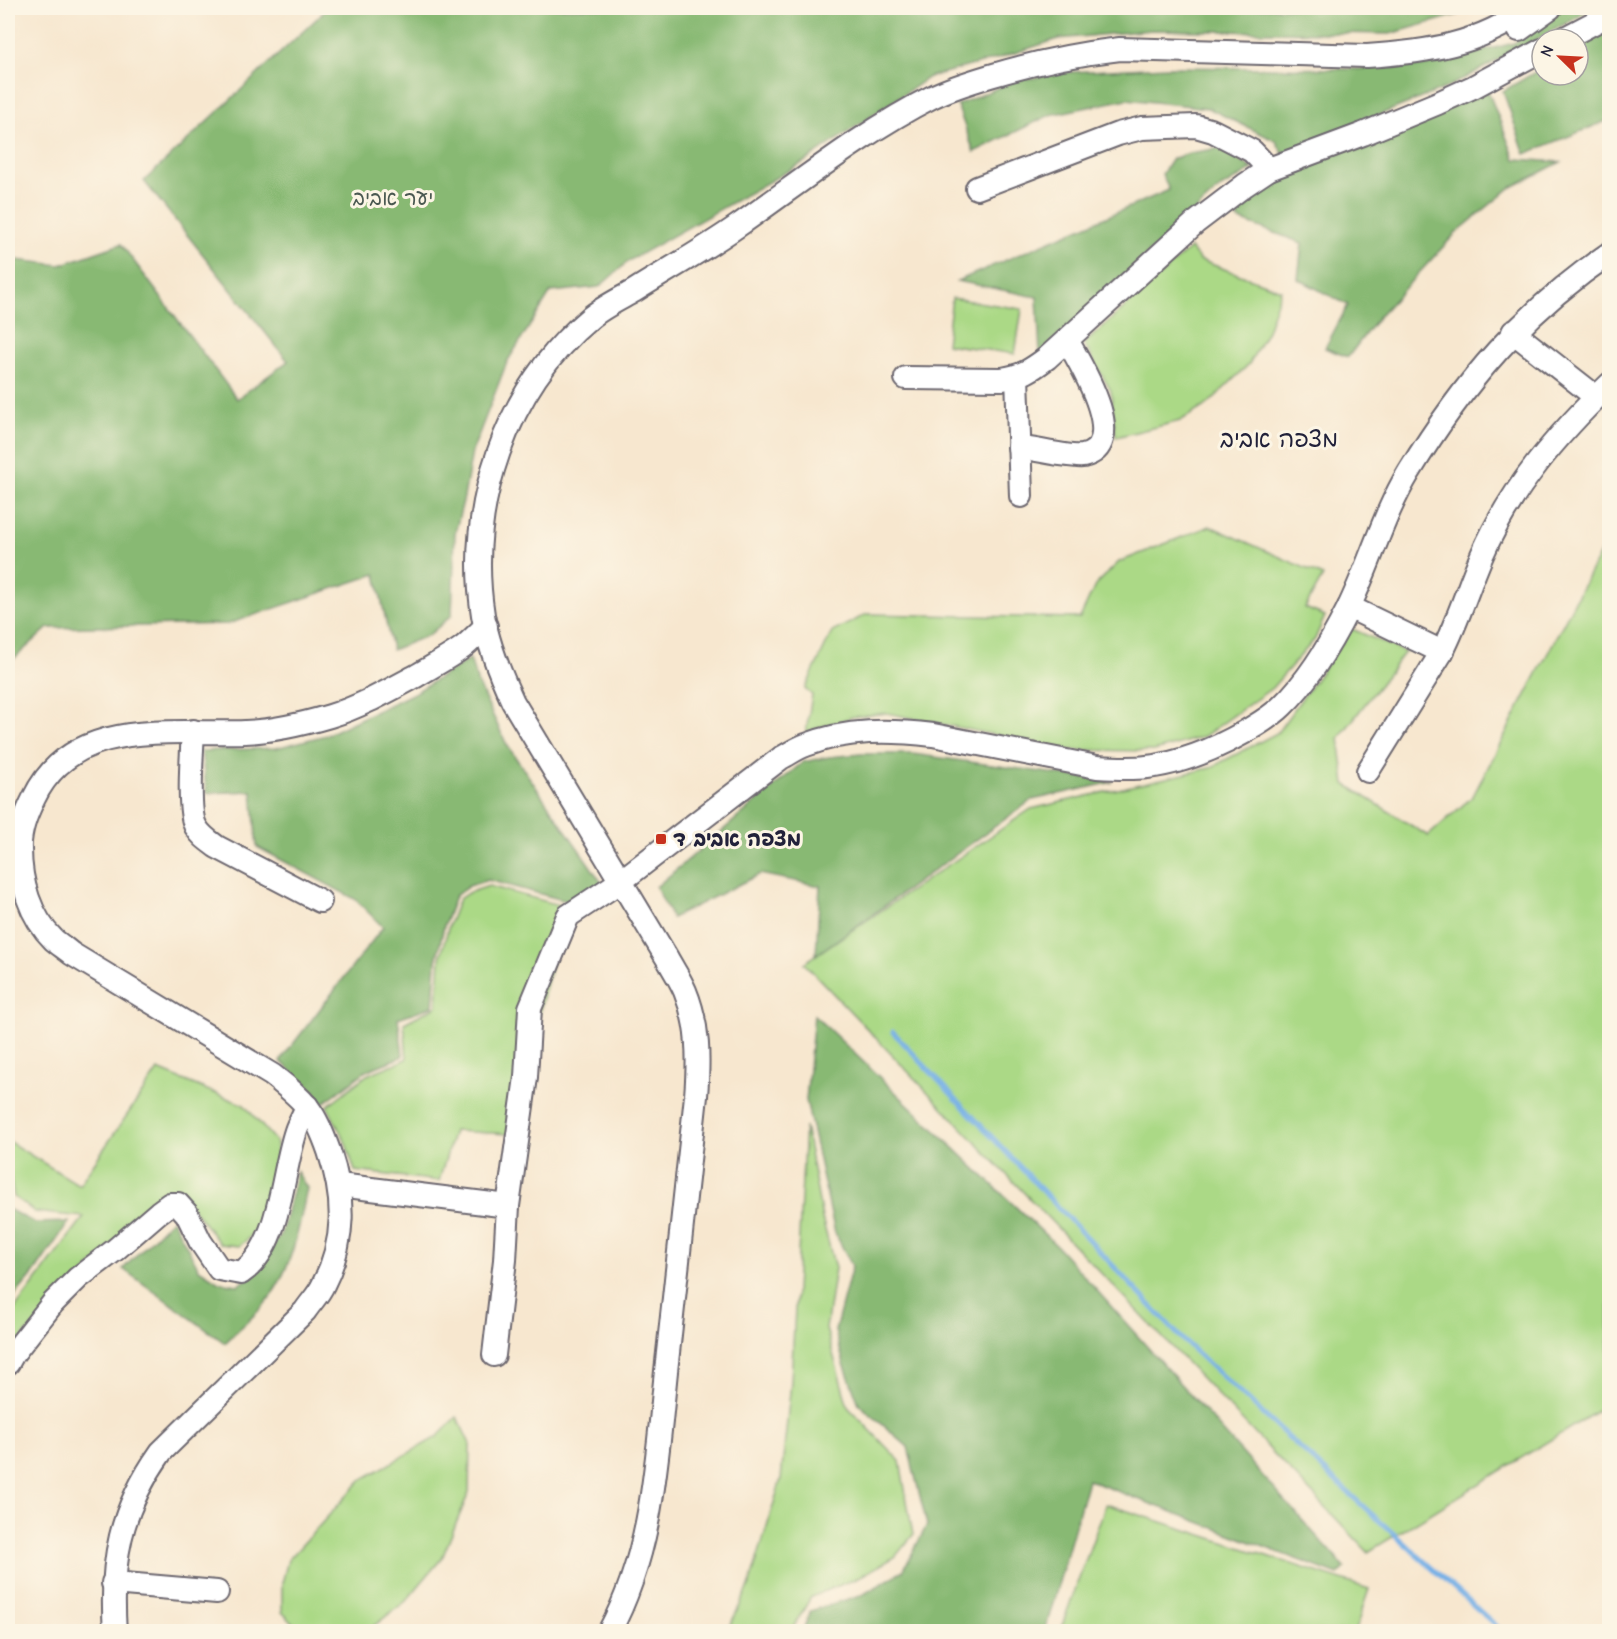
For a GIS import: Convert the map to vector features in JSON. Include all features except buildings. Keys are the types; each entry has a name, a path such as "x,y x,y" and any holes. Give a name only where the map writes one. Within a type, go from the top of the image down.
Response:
{"street":[{"path":"1431,49 1476,38 1510,21 1529,8"},
{"path":"609,1632 629,1588 639,1555 654,1484 698,1074 697,1037 694,1018 684,990 667,958 513,702 500,674 486,626 479,581 480,544 485,506 494,467 506,433 526,394 543,369 592,316 736,228 867,134 933,97 965,84 1048,60 1120,49 1367,56 1457,47 1504,37 1530,23 1550,8"},
{"path":"1586,27 1610,13"},
{"path":"906,378 1002,379 1028,372 1047,358 1195,223 1245,184 1269,169 1438,104 1530,56"},
{"path":"977,188 1118,134 1142,128 1196,126 1213,131 1252,151 1269,169"},
{"path":"494,1355 505,1260 508,1206 526,1077 530,1008 568,916 621,881 781,758 806,745 829,738 880,731 906,732 933,735 1097,767 1147,767 1201,753 1265,719 1282,706 1314,668 1329,644 1349,608 1390,509 1408,474 1458,397 1513,332 1550,297 1610,253"},
{"path":"1368,771 1442,652 1482,554 1523,481 1551,444 1603,390 1513,332"},
{"path":"1019,447 1081,457 1095,452 1103,440 1103,425 1098,402 1088,376 1067,340"},
{"path":"1017,376 1021,496"},
{"path":"1349,608 1442,652"},
{"path":"114,1632 113,1583 117,1549 125,1518 135,1493 160,1452 305,1311 322,1287 339,1240 341,1211 339,1185 325,1140 311,1112 298,1096 272,1075 72,954 40,925 28,900 20,868 20,838 26,813 38,789 53,769 68,756 86,746 138,734 165,731 270,730 331,716 391,690 462,648 486,626"},
{"path":"192,731 191,803 192,819 196,828 217,847 320,901"},
{"path":"8,1363 53,1303 78,1278 171,1204 178,1204 187,1214 200,1241 219,1269 241,1273 252,1266 273,1228 297,1129 307,1107"},
{"path":"339,1185 508,1206"},
{"path":"113,1583 217,1592"}],"green space":[{"name":"יער אביב","path":"328,8 1437,8 1457,15 1390,34 1152,30 1058,39 929,77 804,162 630,260 599,287 551,292 507,362 472,452 455,533 452,615 429,635 392,650 376,574 228,624 48,628 8,664 8,259 60,265 121,244 237,399 288,361 144,181"},
{"path":"1559,8 1590,8 1559,27 1535,27"},
{"path":"1609,27 1609,120 1525,154 1503,91 1530,75 1530,87 1590,87 1590,39"},
{"path":"1530,31 1530,43 1448,87 1283,154 1276,141 1208,108 1127,99 1050,115 974,152 957,105 1014,81 1070,72 1168,67 1359,69 1423,66 1514,43"},
{"path":"1488,91 1515,159 1561,162 1510,188 1456,233 1379,316 1348,357 1325,348 1348,305 1298,279 1302,243 1237,219 1246,196 1299,169"},
{"path":"1220,148 1253,169 1219,189 1040,353 1037,297 957,281 1169,190 1162,174 1172,159 1190,153"},
{"path":"1190,248 1200,260 1281,290 1267,331 1249,364 1207,405 1180,421 1116,437 1111,391 1084,344"},
{"path":"952,298 1022,309 1015,354 946,344"},
{"path":"1210,526 1323,576 1305,608 1325,616 1315,639 1272,688 1203,737 1154,751 1070,750 887,713 852,717 806,732 812,695 805,689 832,632 867,614 1080,618 1095,586 1119,562"},
{"path":"1609,538 1609,1404 1368,1552 804,963 1031,809 1210,768 1277,733 1352,629 1405,652 1339,738 1345,784 1428,836 1473,796"},
{"path":"470,659 478,684 507,745 602,883 570,902 488,880 469,886 455,896 444,926 436,961 433,1006 398,1018 403,1056 366,1071 322,1104 313,1090 280,1061 383,927 355,899 257,847 252,791 207,793 201,751 276,748 326,735 414,693"},
{"path":"861,754 913,754 1113,782 1032,800 816,955 820,886 760,874 672,918 656,887 803,762"},
{"path":"489,886 566,907 509,1134 454,1131 439,1181 355,1171 345,1141 327,1106 367,1075 407,1059 404,1023 437,1006 440,958 459,899 468,893"},
{"path":"814,1015 1058,1247 1345,1568 1338,1575 1088,1480 1045,1631 803,1631 810,1611 864,1594 903,1571 927,1525 908,1447 859,1404 835,1331 852,1266 835,1233 806,1100"},
{"path":"158,1070 244,1105 277,1143 273,1194 264,1218 247,1240 239,1246 220,1244 182,1191 160,1195 8,1352 8,1318 84,1217 35,1212 14,1197 8,1167 8,1141 79,1185"},
{"path":"805,1126 822,1218 835,1268 826,1329 848,1407 900,1461 913,1535 895,1557 857,1578 811,1597 791,1631 727,1631 749,1587 781,1479 791,1382"},
{"path":"297,1172 307,1188 297,1235 281,1280 263,1306 225,1343 123,1269 172,1219 199,1269 219,1282 238,1285 259,1272 282,1231"},
{"path":"8,1209 35,1223 69,1222 34,1273 8,1304"},
{"path":"457,1417 470,1444 469,1492 442,1558 406,1601 367,1631 308,1631 298,1628 282,1612 282,1583 288,1560 361,1480 437,1437"},
{"path":"1106,1504 1369,1589 1355,1631 1060,1631"}],"waterway":[{"path":"893,1032 1184,1341 1503,1632"}],"place":[{"name":"מצפה אביב ד","path":"661,839"}],"district":[{"name":"מצפה אביב","path":"1279,439"}]}
